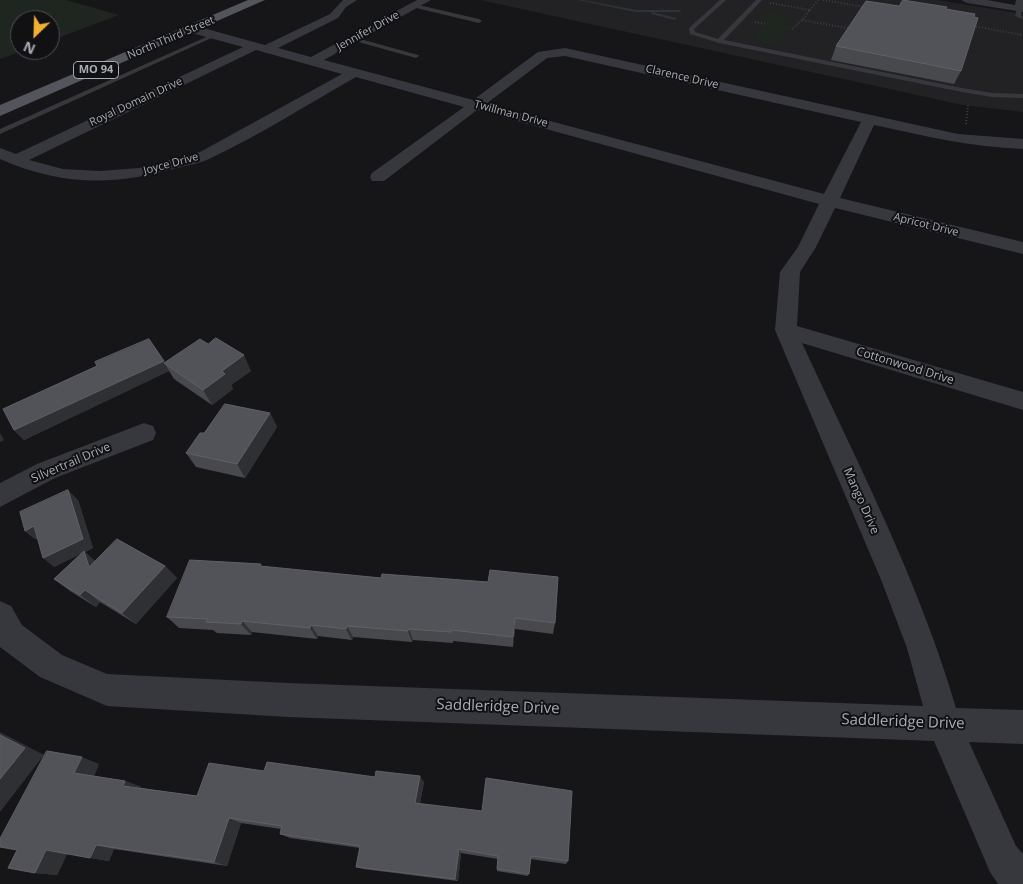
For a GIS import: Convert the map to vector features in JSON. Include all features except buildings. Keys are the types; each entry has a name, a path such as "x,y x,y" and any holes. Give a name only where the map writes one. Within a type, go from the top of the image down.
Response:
{"main road":[{"name":"North Third Street","path":"0,111 259,0"}],"street":[{"name":"Royal Domain Drive","path":"16,160 261,47 334,16 342,5 351,0"},
{"path":"966,0 1022,9"},
{"name":"Jennifer Drive","path":"311,62 420,3"},
{"name":"Twillman Drive","path":"192,29 311,62 476,104 830,201"},
{"name":"Clarence Drive","path":"378,177 543,55 565,52 964,140 1023,144"},
{"name":"Joyce Drive","path":"0,154 34,168 80,176 133,174 186,162 206,155 354,72"},
{"name":"Mango Drive","path":"869,120 830,201 806,247 790,272 786,330 897,582 923,648 944,724 1004,860 1021,884"},
{"name":"Apricot Drive","path":"830,201 1023,248"},
{"name":"Cottonwood Drive","path":"786,330 1023,401"},
{"name":"Silvertrail Drive","path":"0,496 46,471 144,433"},
{"name":"Saddleridge Drive","path":"0,616 11,636 51,666 107,690 288,700 1023,727"}],"lane":[{"path":"723,0 691,29 692,33 719,41 962,90 992,95 1023,96"},
{"path":"719,41 759,0"},
{"path":"420,3 479,20"},
{"path":"0,132 215,35"},
{"path":"353,39 416,56"}],"path":[{"path":"792,29 818,0"},
{"path":"823,0 870,8"},
{"path":"767,2 810,10"},
{"path":"802,20 858,30"},
{"path":"968,25 1023,35"},
{"path":"964,140 968,102"}],"shaded area":[{"path":"0,0 66,0 119,15 60,37 60,10 10,10 10,55 0,59"},
{"path":"480,0 938,0 1023,14 1023,112 963,105"},
{"path":"767,11 791,15 782,25 794,27 780,42 767,45 756,39 755,34 767,23 758,20"}],"waterway":[{"path":"579,0 636,11 680,11"},
{"path":"652,13 675,19"}]}
